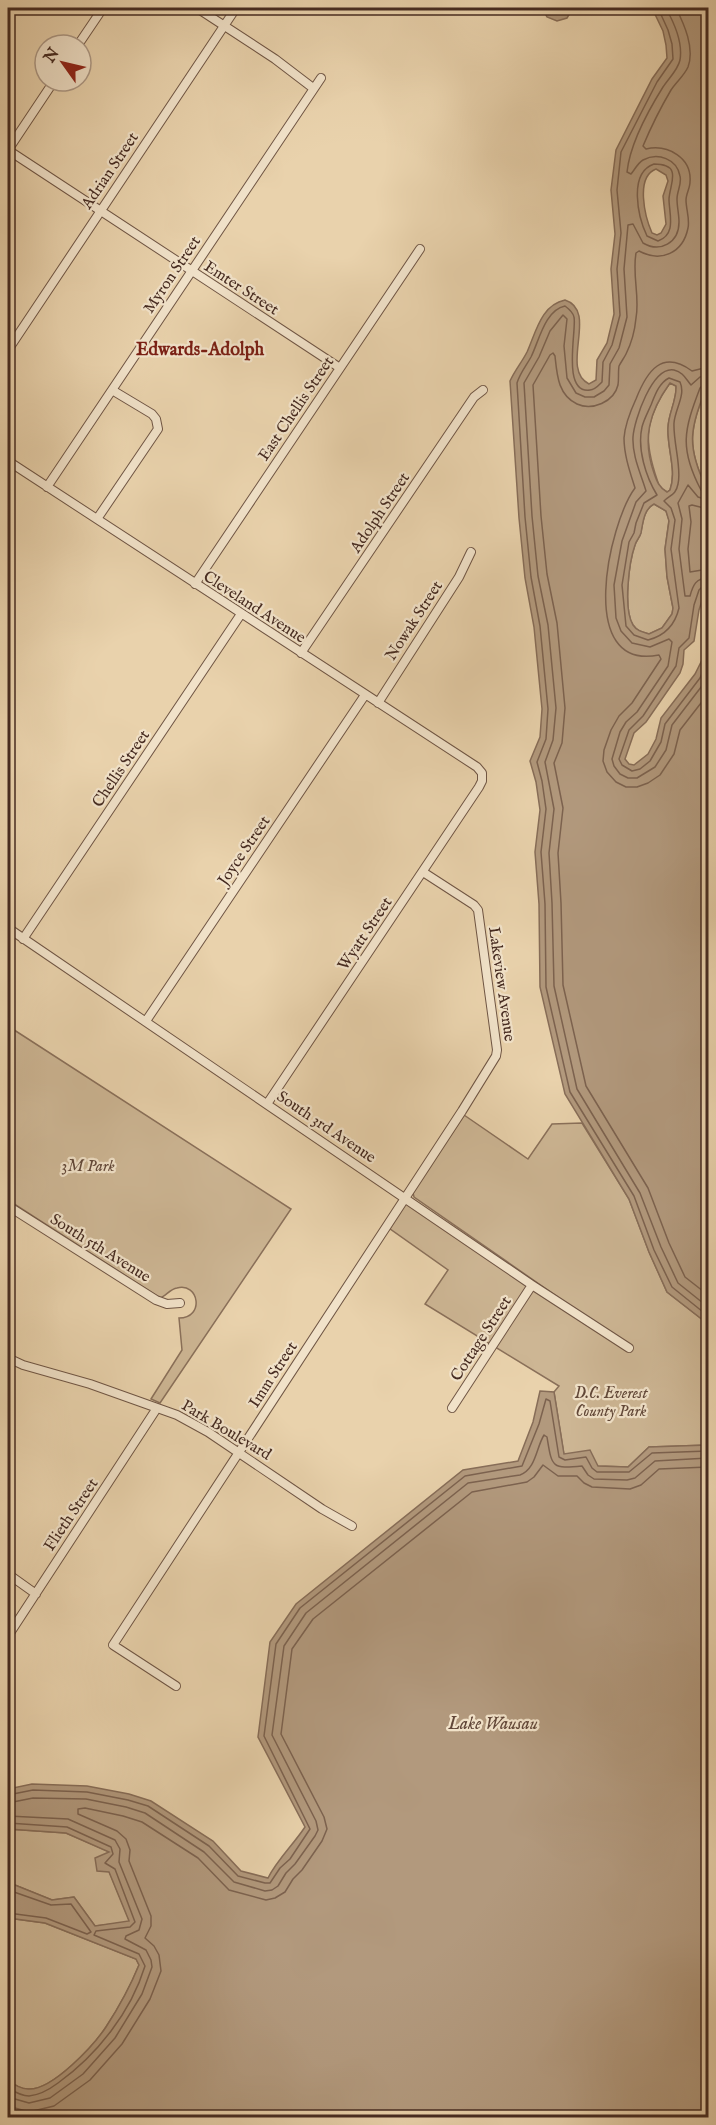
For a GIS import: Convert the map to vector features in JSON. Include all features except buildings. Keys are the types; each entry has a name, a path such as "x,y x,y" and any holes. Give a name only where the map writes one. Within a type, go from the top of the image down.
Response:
{"street":[{"path":"86,33 103,8"},
{"path":"197,8 275,59 313,88"},
{"name":"Adrian Street","path":"8,350 236,8"},
{"name":"Myron Street","path":"47,487 321,78"},
{"path":"8,150 46,93"},
{"name":"Emter Street","path":"8,150 340,368"},
{"name":"East Chellis Street","path":"195,584 420,249"},
{"path":"97,519 158,429 156,419 152,414 112,390"},
{"name":"Adolph Street","path":"301,653 474,397 483,390"},
{"name":"Cleveland Avenue","path":"8,461 477,767 483,777"},
{"name":"Nowak Street","path":"378,703 459,577 471,552"},
{"name":"Chellis Street","path":"23,939 241,614"},
{"name":"Joyce Street","path":"146,1021 365,695"},
{"name":"Wyatt Street","path":"267,1104 423,872 479,787 483,777"},
{"name":"Lakeview Avenue","path":"423,872 474,905 478,910 496,1056"},
{"name":"South 3rd Avenue","path":"8,928 629,1348"},
{"name":"Imm Street","path":"176,1686 113,1645 496,1056"},
{"name":"South 5th Avenue","path":"8,1206 156,1300 167,1304 180,1303"},
{"name":"Cottage Street","path":"452,1408 532,1284"},
{"name":"Park Boulevard","path":"8,1358 23,1365 90,1384 189,1421 322,1509 352,1526"},
{"name":"Flieth Street","path":"8,1636 157,1408"},
{"path":"8,1574 36,1594"}],"green space":[{"path":"708,382 708,488 695,458 693,434"},
{"path":"670,383 676,386 676,391 668,423 672,483 667,492 660,488 655,473 648,434 654,410"},
{"path":"654,504 666,511 669,520 665,549 673,608 672,614 662,628 649,634 638,630 630,618 628,585 631,562 643,520 646,512"},
{"name":"3M Park","path":"8,1026 291,1209 160,1403 151,1399 182,1350 179,1318 193,1312 196,1307 194,1295 190,1290 177,1288 160,1298 8,1200"},
{"name":"D.C. Everest County Park","path":"464,1115 528,1159 552,1124 582,1123 629,1199 667,1292 708,1324 708,1445 649,1447 628,1467 598,1466 564,1455 554,1392 559,1386 425,1304 448,1270 386,1226 405,1197 598,1325 414,1197 416,1187"},
{"path":"8,1829 66,1833 110,1852 109,1871 130,1922 95,1926 74,1897 52,1900 15,1885 8,1886"},
{"path":"8,1918 45,1923 136,1959 139,1965 120,2004 100,2035 72,2065 49,2083 38,2088 23,2088 8,2079"}],"water":[{"path":"542,8 573,8 567,18 557,21 547,17"},
{"path":"652,8 708,8 708,382 695,423 693,446 699,471 708,488 708,597 706,588 699,610 694,641 684,650 680,673 646,722 634,733 625,759 629,764 634,765 648,754 656,739 661,718 695,674 703,658 708,634 708,1324 667,1292 629,1199 565,1094 540,987 539,904 535,852 540,810 530,761 540,737 542,709 534,627 525,578 519,518 510,381 527,352 540,320 550,307 565,300 575,306 579,316 577,366 581,377 589,384 596,380 597,360 607,343 614,314 611,269 615,234 611,190 616,150 652,79 667,58 663,31","holes":["656,169 666,175 668,181 663,196 666,224 661,233 657,235 652,233 649,226 644,198 646,180","670,383 676,386 668,423 672,483 667,492 656,479 648,449 650,426","654,504 666,511 669,521 665,549 673,608 672,614 662,628 649,634 638,630 633,625 628,608 628,597 633,553 641,533 644,516"]},
{"name":"Lake Wausau","path":"540,1391 554,1392 564,1454 590,1450 598,1466 628,1467 649,1447 708,1445 708,2117 8,2117 8,2080 23,2088 38,2088 72,2066 106,2027 139,1965 136,1959 45,1923 8,1918 8,1886 15,1885 52,1900 74,1897 95,1926 129,1921 109,1872 97,1871 95,1858 109,1852 66,1833 8,1829 8,1789 32,1784 87,1786 151,1801 213,1841 241,1871 268,1878 305,1827 258,1737 270,1642 296,1604 463,1470 518,1461 533,1422"}],"district":[{"name":"Edwards-Adolph","path":"200,349"}]}
